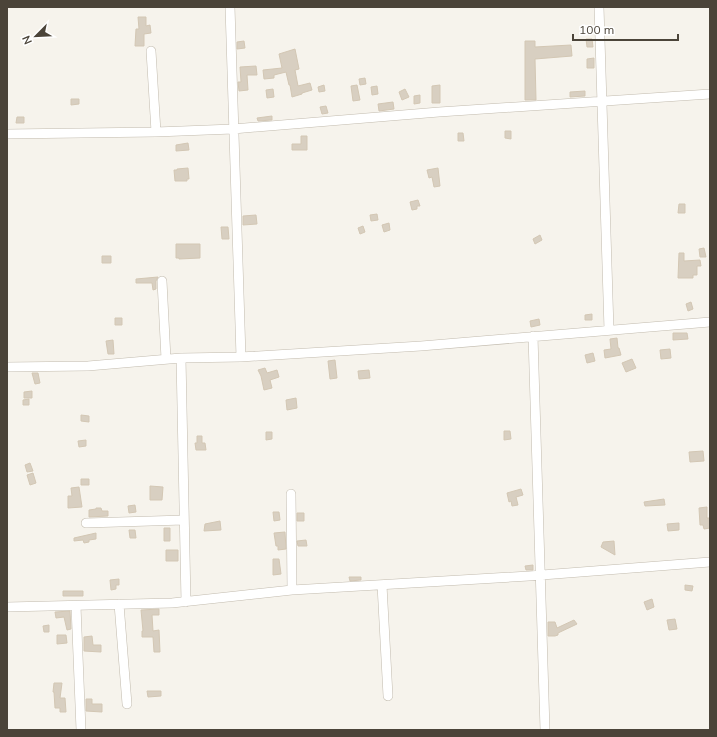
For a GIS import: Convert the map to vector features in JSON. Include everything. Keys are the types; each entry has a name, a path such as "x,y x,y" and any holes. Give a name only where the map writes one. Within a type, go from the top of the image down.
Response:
{"street":[{"path":"230,7 241,357"},
{"path":"599,7 609,330"},
{"path":"151,51 156,132"},
{"path":"7,134 156,132 233,129 439,112 710,94"},
{"path":"162,281 166,359"},
{"path":"7,367 88,366 181,358 241,357 421,346 710,322"},
{"path":"533,336 545,730"},
{"path":"181,358 186,602"},
{"path":"291,494 292,590"},
{"path":"86,523 184,520"},
{"path":"7,607 186,602 292,590 540,576 710,562"},
{"path":"382,585 388,696"},
{"path":"119,604 127,704"},
{"path":"76,606 81,730"}],"building":[{"path":"138,17 146,17 146,26 150,25 151,33 144,34 144,46 135,46 136,29 139,29"},
{"path":"586,39 592,39 593,47 587,47"},
{"path":"244,41 245,48 237,49 237,42"},
{"path":"525,41 535,41 535,47 571,45 572,56 535,59 536,100 525,100"},
{"path":"295,49 299,69 295,70 298,86 310,83 312,90 292,97 286,72 274,75 274,78 264,79 263,70 282,68 279,54"},
{"path":"594,58 594,68 587,68 587,59"},
{"path":"256,66 257,75 247,75 248,90 239,91 238,82 241,82 240,67"},
{"path":"365,78 366,84 360,85 359,79"},
{"path":"324,85 325,91 319,92 318,87"},
{"path":"357,85 360,100 353,101 351,86"},
{"path":"440,85 440,103 432,103 432,86"},
{"path":"377,86 378,94 372,95 371,87"},
{"path":"273,89 274,97 267,98 266,90"},
{"path":"405,89 409,97 402,100 399,92"},
{"path":"585,91 585,96 570,97 570,92"},
{"path":"420,95 420,103 414,104 414,96"},
{"path":"71,99 79,99 79,104 71,105"},
{"path":"393,102 394,109 379,111 378,104"},
{"path":"326,106 328,113 322,114 320,107"},
{"path":"272,116 272,120 258,121 257,118"},
{"path":"17,117 24,117 24,123 16,123"},
{"path":"505,131 511,131 511,139 505,138"},
{"path":"458,133 463,133 464,141 458,141"},
{"path":"301,136 307,136 307,150 292,150 292,144 301,144"},
{"path":"188,143 189,150 176,151 176,145"},
{"path":"188,168 189,179 187,179 187,181 175,181 174,170"},
{"path":"438,168 440,186 434,187 432,177 429,178 427,170"},
{"path":"418,200 420,206 417,206 417,209 412,210 410,202"},
{"path":"679,204 685,204 685,213 678,213"},
{"path":"377,214 378,220 371,221 370,215"},
{"path":"256,215 257,224 243,225 243,216"},
{"path":"389,223 390,230 384,232 382,225"},
{"path":"363,226 365,232 360,234 358,228"},
{"path":"221,227 228,227 229,239 222,239"},
{"path":"540,235 542,240 535,244 533,239"},
{"path":"176,244 200,244 200,258 176,258"},
{"path":"704,248 706,257 700,257 699,249"},
{"path":"679,253 684,253 684,261 700,260 701,266 697,266 697,275 693,275 693,278 678,278"},
{"path":"102,256 111,256 111,263 102,263"},
{"path":"158,277 156,281 156,289 153,290 152,283 136,283 136,279"},
{"path":"691,302 693,309 688,311 686,304"},
{"path":"592,314 592,320 585,320 585,315"},
{"path":"115,318 122,318 122,325 115,325"},
{"path":"539,319 540,325 531,327 530,321"},
{"path":"673,333 687,333 688,339 673,340"},
{"path":"617,338 618,348 621,355 605,358 604,350 611,349 610,339"},
{"path":"113,340 114,354 108,354 106,341"},
{"path":"670,349 671,358 661,359 660,350"},
{"path":"593,353 595,361 587,363 585,355"},
{"path":"632,359 636,368 626,372 622,363"},
{"path":"335,360 337,378 330,379 328,361"},
{"path":"265,368 267,373 277,370 279,377 270,380 272,388 264,390 258,370"},
{"path":"369,370 370,378 359,379 358,371"},
{"path":"32,373 38,373 40,383 35,384"},
{"path":"32,391 32,398 24,398 24,392"},
{"path":"296,398 297,408 287,410 286,400"},
{"path":"29,399 29,405 23,405 23,400"},
{"path":"81,415 89,416 89,422 81,421"},
{"path":"504,431 510,431 511,439 504,440"},
{"path":"266,432 272,432 272,439 266,440"},
{"path":"197,436 202,436 202,443 205,443 206,450 196,450 195,443 197,443"},
{"path":"86,440 86,446 79,447 78,441"},
{"path":"703,451 704,461 690,462 689,452"},
{"path":"30,463 33,471 27,472 25,465"},
{"path":"33,473 36,483 30,485 27,475"},
{"path":"81,479 89,479 89,485 81,485"},
{"path":"150,486 163,487 162,500 150,500"},
{"path":"79,487 82,507 68,508 68,496 72,496 71,488"},
{"path":"521,489 523,495 516,497 518,505 512,506 511,501 509,502 507,493"},
{"path":"664,499 665,505 645,506 644,502"},
{"path":"135,505 136,512 129,513 128,506"},
{"path":"707,507 707,518 710,518 710,528 704,529 703,525 700,525 699,508"},
{"path":"101,508 102,511 108,511 108,516 89,517 89,510"},
{"path":"273,512 279,512 280,520 274,521"},
{"path":"297,513 304,513 304,521 297,521"},
{"path":"220,521 221,530 204,531 205,524"},
{"path":"679,523 679,530 668,531 667,524"},
{"path":"164,528 170,528 170,541 164,541"},
{"path":"129,530 135,530 136,538 130,538"},
{"path":"285,532 286,549 278,550 274,533"},
{"path":"96,533 96,539 89,540 89,542 84,543 83,540 74,541 74,538"},
{"path":"306,540 307,546 298,546 297,541"},
{"path":"614,541 615,555 601,547 603,542"},
{"path":"166,550 178,550 178,561 166,561"},
{"path":"273,559 279,559 281,574 273,575"},
{"path":"533,565 533,570 526,570 525,566"},
{"path":"349,577 361,577 361,580 350,581"},
{"path":"119,579 119,585 116,585 116,589 111,590 110,580"},
{"path":"685,585 693,586 692,591 685,590"},
{"path":"63,591 83,591 83,596 63,596"},
{"path":"652,599 654,607 647,610 644,602"},
{"path":"159,609 159,615 152,615 153,631 159,630 160,652 154,652 153,637 142,637 143,631 141,610"},
{"path":"70,611 71,629 67,630 64,617 56,618 55,612"},
{"path":"675,619 677,629 669,630 667,620"},
{"path":"574,620 577,624 558,633 558,635 548,636 548,622 555,622 557,628"},
{"path":"49,625 49,632 44,632 43,626"},
{"path":"57,635 66,635 67,643 57,644"},
{"path":"92,636 93,645 101,645 101,652 84,651 84,637"},
{"path":"54,683 62,683 60,698 65,698 66,712 60,712 60,708 55,708 53,692"},
{"path":"147,691 161,691 161,696 148,697"},
{"path":"86,699 92,699 92,704 102,704 102,712 86,711"}]}
